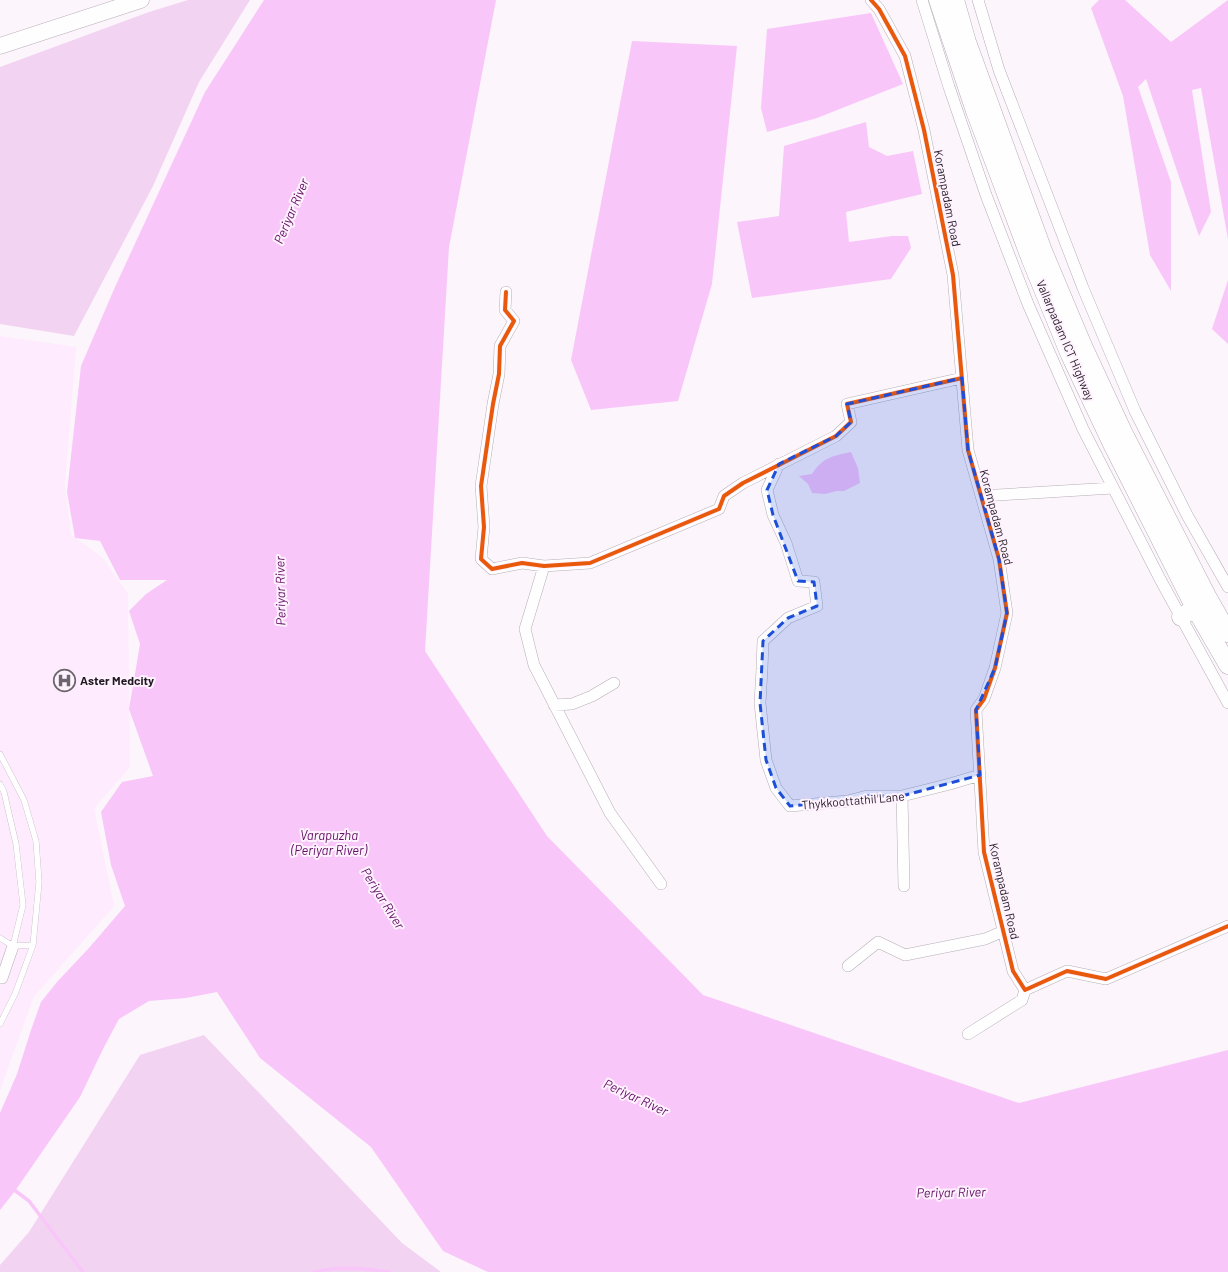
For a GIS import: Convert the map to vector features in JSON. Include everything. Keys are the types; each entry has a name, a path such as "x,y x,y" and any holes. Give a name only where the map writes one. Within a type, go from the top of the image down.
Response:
{"highway":[{"name":"Vallarpadam ICT Highway","path":"938,0 975,111 1037,255 1083,346 1123,432 1204,591 1226,627"},
{"name":"Vallarpadam ICT Highway","path":"955,0 967,42 1016,174 1037,255 1070,355 1188,613 1228,665"}],"main road":[{"path":"0,46 141,0"}],"street":[{"name":"Korampadam Road","path":"871,0 879,9 905,56 924,130 953,275 968,450 999,559 1007,613 995,668 984,699 976,710 984,852 1013,971 1025,990"},
{"path":"922,0 949,87 986,195 1022,290 1083,429 1113,488 1188,613 1228,703"},
{"path":"978,0 999,70 1083,288 1136,411 1187,515 1228,587"},
{"path":"506,292 505,310 514,321 500,346 499,374 481,486 484,527 481,560 492,569 522,563 544,566 590,563 719,509 724,496 743,483 836,436 851,422 847,404 962,378"},
{"name":"Thykkoottathil Lane","path":"779,464 767,490 773,515 786,543 798,581 814,582 817,606 788,618 763,640 760,703 766,760 776,788 790,806 848,802 867,796 902,796 980,775"},
{"path":"981,496 1113,488"},
{"path":"544,566 525,629 534,665 610,813 661,884"},
{"path":"554,705 572,704 592,696 614,683"},
{"path":"902,796 904,886"},
{"path":"968,1034 1022,1000 1025,990 1067,971 1106,980 1228,926"},
{"path":"848,966 878,942 906,956 985,939 1004,931"},
{"path":"0,978 2,978 13,946"}],"lane":[{"path":"0,754 24,800 36,841 39,882 33,945 15,994 0,1024"},
{"path":"0,784 4,792 16,844 23,905 13,946"},
{"path":"0,938 13,946 33,945"}],"highlighted area":[{"path":"962,378 968,450 999,559 1007,613 995,668 976,710 980,775 902,796 867,796 848,801 790,806 776,788 766,760 760,703 763,641 788,618 817,606 814,582 798,581 773,515 767,490 779,464 836,436 851,422 847,404"}],"shaded area":[{"path":"188,0 250,0 199,82 153,186 74,336 0,324 0,67 149,12"},
{"name":"Aster Medcity","path":"0,336 76,347 65,484 71,535 102,557 128,594 130,767 94,808 114,906 34,996 0,1090"},
{"path":"204,1035 402,1243 441,1272 0,1272 0,1265 29,1232 140,1055"}],"water":[{"name":"Varapuzha (Periyar River)","path":"264,0 496,0 449,247 425,651 547,836 703,995 1019,1103 1228,1050 1228,1272 488,1272 443,1251 371,1147 260,1058 217,992 186,998 149,1001 119,1019 80,1097 15,1191 0,1210 0,1113 17,1074 41,1002 125,906 111,865 101,812 122,782 153,776 129,709 140,644 129,611 146,594 167,580 120,580 100,541 75,538 67,492 81,366 115,287 205,92"},
{"path":"1099,0 1125,0 1171,42 1228,0 1228,239 1201,88 1192,90 1211,212 1199,236 1146,79 1138,87 1171,182 1171,291 1150,255 1123,96 1091,8"},
{"path":"871,13 903,84 817,118 767,132 761,108 767,29"},
{"path":"632,41 737,46 712,284 678,401 591,410 571,360"},
{"path":"866,122 869,147 887,156 913,151 922,194 846,212 849,242 892,236 908,236 911,248 891,279 752,298 737,222 779,216 784,146"},
{"path":"1228,280 1228,344 1212,329"},
{"path":"851,452 858,468 860,483 844,491 825,494 812,493 808,484 799,476 812,474 820,464 829,458"}],"waterway":[{"path":"13,1189 29,1201 83,1272"},
{"path":"314,1272 351,1268 389,1272"}],"cycle path":[{"path":"871,0 879,9 905,56 924,130 953,275 968,450 999,559 1007,613 995,668 984,699 976,710 984,852 1013,971 1025,990 1067,971 1106,979 1228,926"},
{"path":"506,292 505,310 514,321 500,346 499,374 481,486 484,527 481,559 492,569 522,563 544,566 590,563 719,509 724,496 743,483 836,436 851,422 847,404 962,378"}],"place":[{"name":"Aster Medcity","path":"64,680"}],"water label":[{"name":"Periyar River","path":"291,211"},
{"name":"Periyar River","path":"280,591"},
{"name":"Periyar River","path":"383,898"},
{"name":"Periyar River","path":"636,1097"},
{"name":"Periyar River","path":"951,1192"}]}
